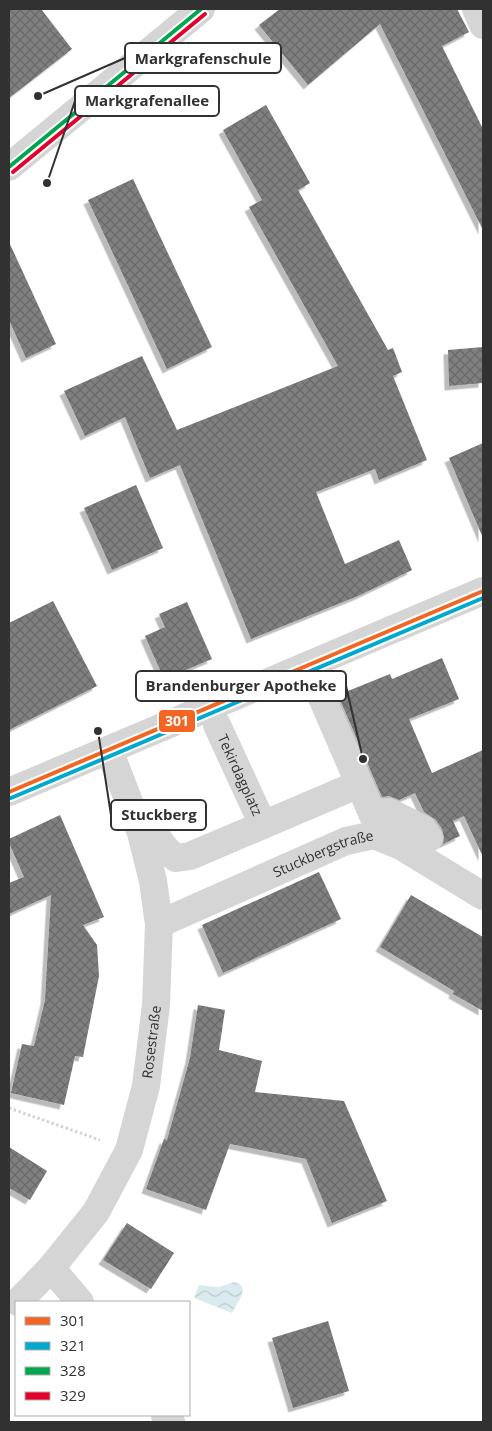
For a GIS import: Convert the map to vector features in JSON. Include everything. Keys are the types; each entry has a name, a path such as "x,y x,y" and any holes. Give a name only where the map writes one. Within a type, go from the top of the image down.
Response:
{"street":[{"path":"9,167 201,9"},
{"path":"476,9 483,25"},
{"path":"9,792 483,591"},
{"path":"316,684 373,816 389,812 423,829 429,838"},
{"name":"Tekirdagplatz","path":"217,725 263,825"},
{"name":"Rosestraße","path":"19,1301 51,1268 96,1212 129,1150 146,1086 156,1005 159,924 153,881 141,833 109,750"},
{"name":"Tekirdagplatz","path":"133,771 152,830 176,857 263,825 359,784"},
{"name":"Stuckbergstraße","path":"159,924 346,842 374,835 401,846 483,896"},
{"path":"51,1268 79,1301"}],"path":[{"path":"9,1108 129,1150"}],"water":[{"path":"234,1282 240,1284 243,1289 242,1295 232,1313 194,1298 199,1285 219,1287"}],"building":[{"path":"9,9 41,9 72,49 9,98"},
{"path":"280,9 457,9 469,32 442,46 483,129 483,230 380,24 308,85 259,25"},
{"path":"266,105 310,183 298,190 388,350 393,348 402,372 393,376 427,460 379,480 375,469 316,492 345,564 399,540 412,570 358,596 251,639 180,465 150,478 125,417 85,436 64,391 142,356 177,430 338,366 249,207 262,200 223,130"},
{"path":"133,179 212,347 167,369 88,200"},
{"path":"9,242 56,344 26,358 9,320"},
{"path":"483,347 483,383 449,386 448,350"},
{"path":"483,443 483,538 449,458"},
{"path":"136,485 163,548 112,570 84,508"},
{"path":"53,601 97,686 9,730 9,623"},
{"path":"187,602 212,659 164,679 145,636 165,627 159,614"},
{"path":"442,658 459,699 409,719 432,773 483,750 483,857 464,816 453,821 460,836 443,844 442,829 436,820 424,812 415,793 399,800 389,796 382,797 338,695 390,674 392,679"},
{"path":"60,815 104,917 83,925 97,945 99,976 83,1057 75,1056 64,1105 11,1093 22,1044 34,1046 45,1000 51,895 9,914 9,883 24,877 9,839"},
{"path":"319,872 341,919 223,973 202,925"},
{"path":"411,895 483,937 483,1011 453,994 454,991 380,947"},
{"path":"198,1005 225,1010 219,1050 262,1061 255,1092 344,1101 387,1201 332,1223 306,1159 230,1144 206,1210 146,1189 164,1139 167,1140 190,1058"},
{"path":"9,1147 47,1171 30,1200 9,1188"},
{"path":"127,1223 174,1253 151,1289 103,1260"},
{"path":"328,1321 349,1391 293,1408 272,1338"}],"transit line":[{"name":"328","path":"9,167 201,9"},
{"name":"329","path":"13,172 205,14"},
{"name":"301","path":"9,792 483,591"},
{"name":"321","path":"11,798 483,598"}],"place":[{"name":"Markgrafenschule","path":"38,96"},
{"name":"Markgrafenallee","path":"47,183"},
{"name":"Stuckberg","path":"98,731"},
{"name":"Brandenburger Apotheke","path":"363,759"}]}
